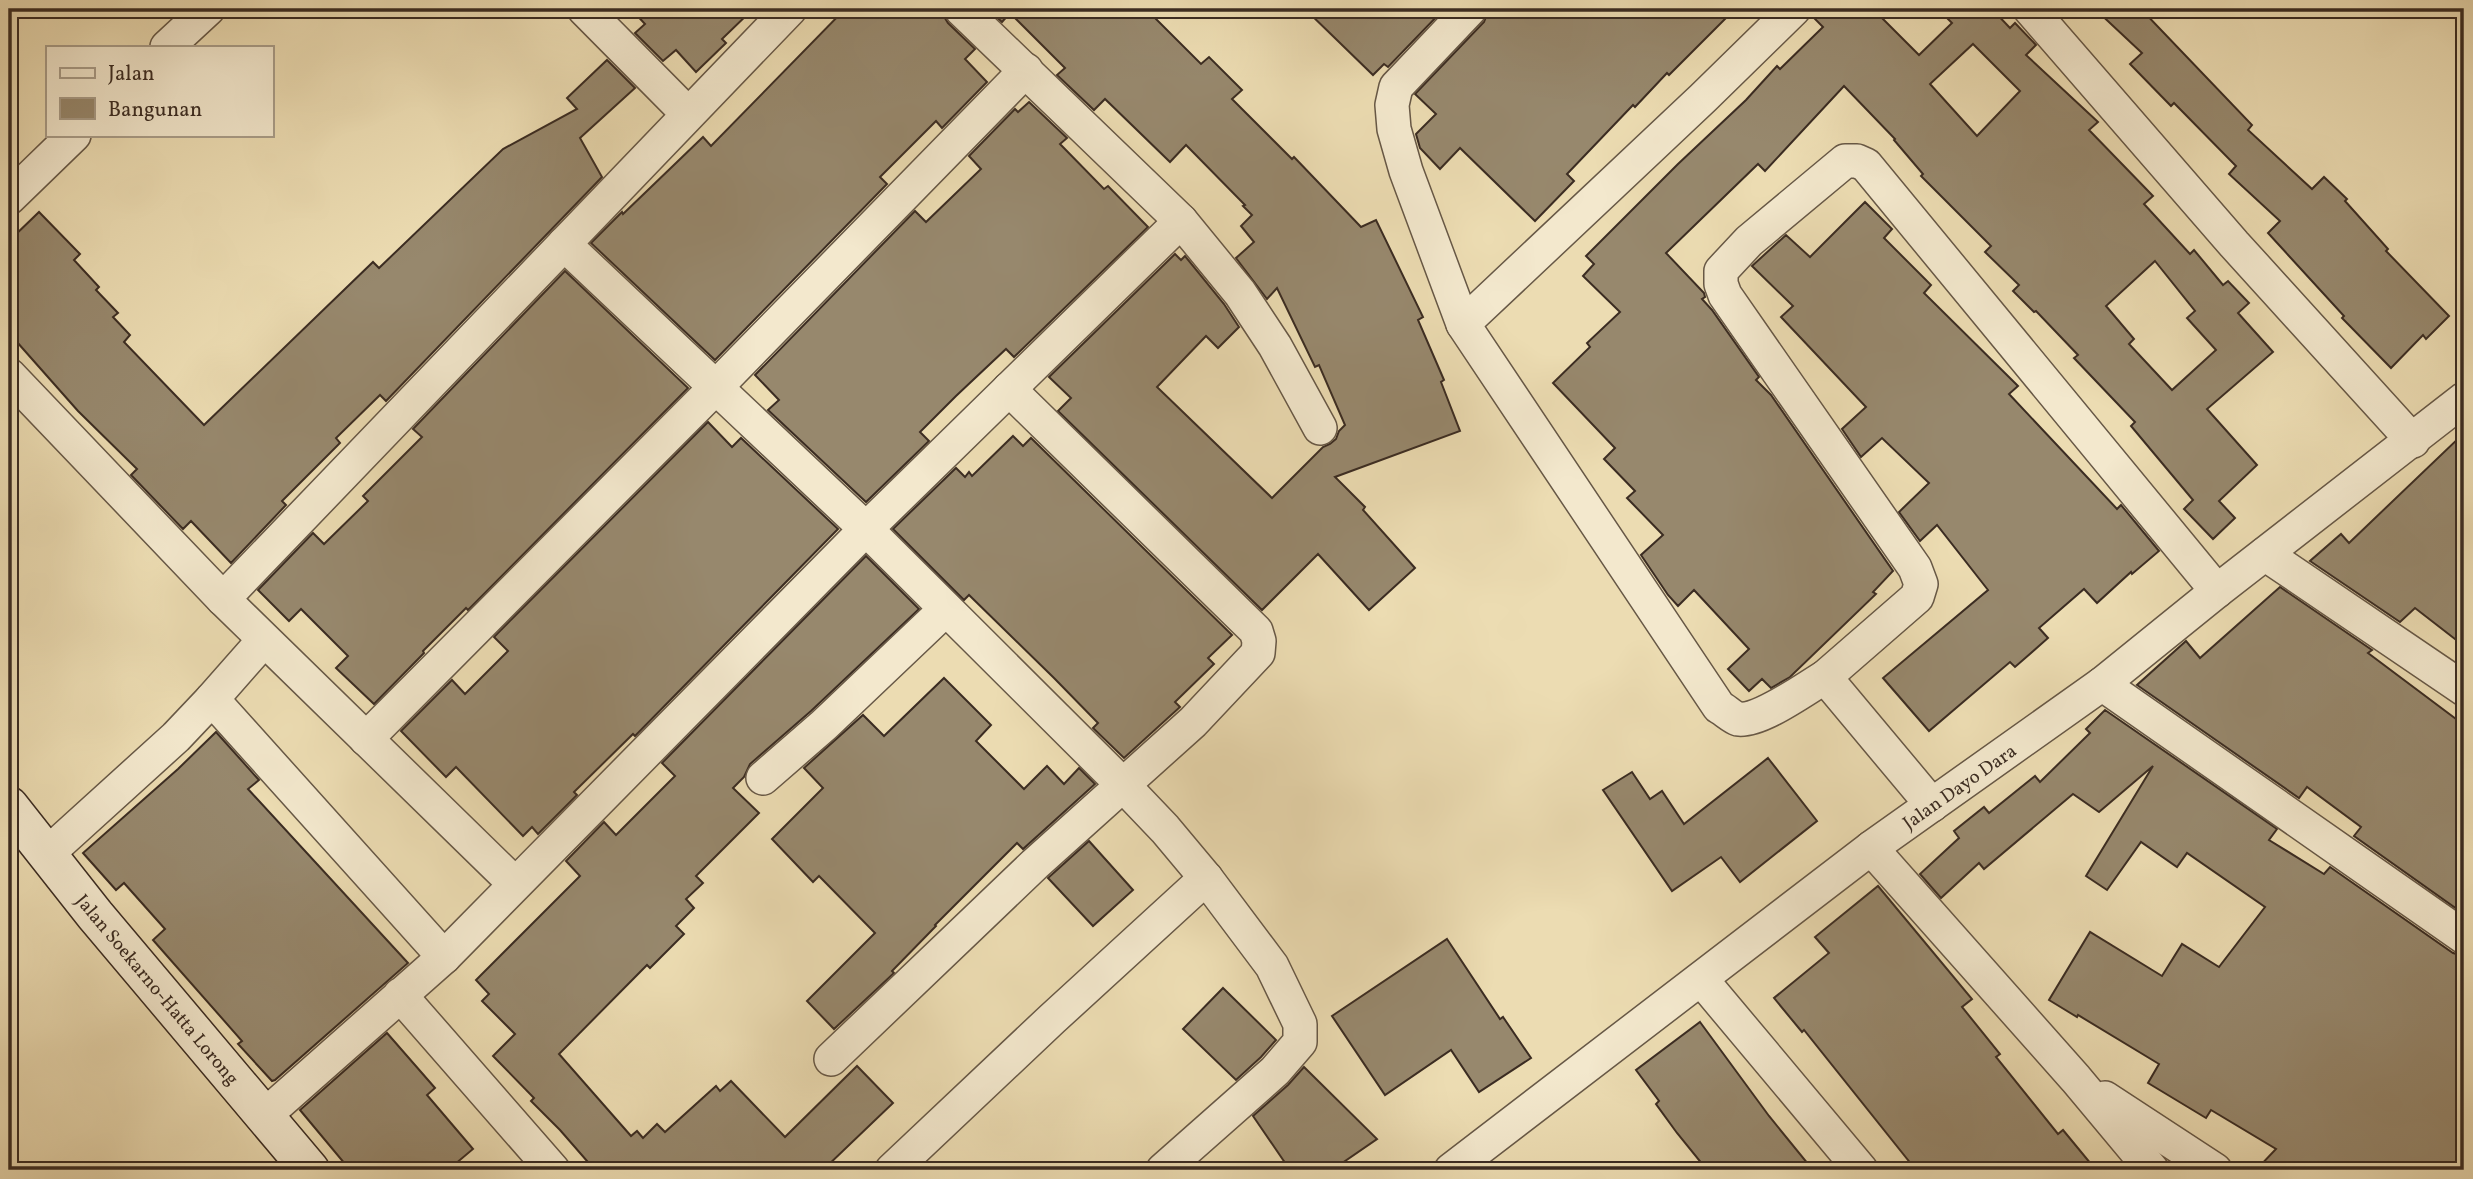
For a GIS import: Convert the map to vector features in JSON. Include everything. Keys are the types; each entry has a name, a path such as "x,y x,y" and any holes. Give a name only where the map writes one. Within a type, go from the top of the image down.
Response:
{"street":[{"path":"168,46 208,9"},
{"path":"584,9 687,113"},
{"path":"223,599 687,113 790,9"},
{"path":"961,9 1181,221 1240,293 1275,346 1320,428"},
{"path":"1470,9 1396,87 1392,106 1394,129 1406,171 1463,324 1719,707 1737,719 1751,718 1825,677 1917,597 1921,584 1915,568 1725,295 1721,284 1721,271 1749,241 1845,161 1857,161 1866,165 2217,591"},
{"path":"1463,324 1794,9"},
{"path":"2030,9 2234,244 2413,441"},
{"path":"366,739 1026,70"},
{"path":"9,198 73,136"},
{"path":"263,1117 444,957 866,529 1181,221"},
{"path":"564,244 866,529 1124,786 1206,878 1272,966 1300,1024 1300,1042 1266,1079 1163,1170"},
{"path":"9,375 223,599 514,884"},
{"path":"831,1059 1035,864 1193,722 1258,653 1256,631 1009,389"},
{"name":"Jalan Dayo Dara","path":"1451,1170 1871,848 2102,684 2265,554 2413,441 2460,409"},
{"path":"2265,554 2464,689"},
{"path":"763,778 824,725 946,609"},
{"path":"47,854 176,737 264,640"},
{"path":"1825,677 1932,805"},
{"path":"2102,684 2464,937"},
{"path":"212,699 444,957"},
{"name":"Jalan Soekarno-Hatta Lorong","path":"9,806 263,1117 310,1170"},
{"path":"1871,848 2076,1079 2152,1170"},
{"path":"892,1170 1052,1018 1206,878"},
{"path":"1701,978 1861,1170"},
{"path":"400,995 553,1170"},
{"path":"2076,1079 2215,1170"}],"building":[{"path":"631,9 753,9 722,39 726,43 696,72 676,50 663,61 635,33 645,24"},
{"path":"845,9 942,9 948,23 975,49 965,59 987,82 942,128 936,121 880,177 887,184 715,360 591,243 703,137 711,146"},
{"path":"988,9 1146,9 1201,64 1209,57 1242,90 1232,99 1292,159 1294,157 1361,227 1376,220 1423,317 1418,320 1444,380 1441,382 1460,431 1335,477 1365,507 1363,510 1415,568 1369,610 1318,554 1262,610 1058,411 1071,398 1049,377 1175,254 1181,260 1185,256 1239,327 1218,348 1206,336 1157,387 1272,498 1323,447 1336,439 1345,425 1319,365 1315,367 1277,288 1267,299 1236,258 1254,242 1241,226 1252,215 1243,206 1245,205 1186,145 1170,162 1105,99 1094,110 1057,75 1065,68 1010,13 1002,22"},
{"path":"1305,9 1444,9 1388,67 1384,64 1373,75"},
{"path":"1489,9 1735,9 1635,107 1633,105 1567,174 1574,181 1535,221 1460,148 1440,169 1420,148 1416,134 1436,114 1415,94 1484,22"},
{"path":"1813,9 1873,9 1919,55 1952,23 1946,17 1954,9 1992,9 2010,28 2015,23 2036,45 2026,55 2098,122 2089,130 2153,196 2144,204 2190,254 2194,250 2223,285 2228,281 2249,303 2238,313 2273,352 2207,409 2257,465 2219,501 2235,518 2213,539 2184,509 2193,500 2131,426 2135,422 2074,358 2078,355 2013,291 2019,285 1985,252 1991,246 1921,176 1923,174 1895,139 1844,86 1765,171 1758,164 1666,253 1704,293 1705,297 1702,299 1759,377 1756,380 1771,395 1893,571 1873,592 1876,594 1790,677 1771,688 1762,679 1749,691 1728,669 1749,649 1694,590 1678,606 1668,595 1641,555 1663,535 1627,498 1635,491 1604,459 1615,448 1553,383 1590,347 1587,343 1620,312 1583,276 1594,264 1586,256 1746,100 1777,66 1780,69 1823,27 1812,16","holes":["1973,44 2020,91 1977,136 1930,84","2155,261 2195,311 2187,318 2216,350 2172,390 2129,344 2134,339 2106,306"]},
{"path":"2095,9 2141,9 2252,125 2248,130 2312,189 2324,177 2347,199 2345,201 2388,249 2386,251 2449,316 2426,339 2423,335 2391,368 2342,318 2344,316 2268,233 2280,221 2229,174 2236,166 2174,103 2171,106 2130,64 2142,53"},
{"path":"607,60 635,88 580,138 602,177 386,401 380,395 336,438 340,443 282,501 286,505 231,563 191,521 183,529 131,475 137,469 78,411 9,333 9,241 39,212 80,254 74,260 99,287 96,290 118,313 113,317 130,335 124,342 204,425 373,262 379,268 503,149 577,109 567,98"},
{"path":"1029,102 1067,138 1060,144 1104,189 1108,186 1148,227 1014,357 1006,349 956,396 920,432 929,441 866,502 768,410 779,400 755,375 915,211 926,222 981,169 969,156 1015,109 1018,112"},
{"path":"1865,202 1892,229 1884,238 1931,285 1924,293 2018,386 2009,394 2117,509 2121,505 2159,551 2097,603 2084,589 2039,628 2048,638 2015,667 2010,662 1929,731 1883,678 1988,590 1937,525 1920,541 1899,512 1929,483 1882,438 1861,457 1842,429 1866,407 1781,317 1793,306 1752,266 1786,235 1810,257"},
{"path":"565,271 688,388 468,610 466,608 423,651 374,704 336,668 348,656 301,609 289,621 258,590 313,533 324,544 368,501 363,496 422,437 413,429"},
{"path":"708,422 732,447 741,438 838,529 635,736 633,734 574,792 577,795 538,834 532,827 523,836 456,767 446,777 401,731 452,680 465,694 508,651 494,637"},
{"path":"2464,433 2464,646 2415,608 2400,622 2310,561 2341,534 2349,543"},
{"path":"1013,436 1023,446 1031,438 1232,635 1208,658 1214,664 1175,702 1180,707 1124,758 1093,728 1098,723 1054,678 969,595 964,600 893,529 956,468 965,477 969,472 972,476"},
{"path":"866,556 919,609 811,711 750,764 744,777 733,788 759,813 696,876 703,883 686,899 694,908 676,926 684,934 650,968 647,965 559,1054 631,1136 637,1131 643,1138 657,1124 665,1132 716,1086 720,1091 731,1081 785,1137 857,1066 893,1103 823,1170 593,1170 560,1130 531,1101 534,1098 493,1056 515,1034 482,1001 489,994 476,980 580,876 566,861 604,822 616,835 675,776 662,763"},
{"path":"2280,587 2372,650 2368,653 2464,725 2464,914 2354,836 2361,827 2307,787 2299,798 2137,685 2186,641 2200,658"},
{"path":"944,678 991,725 976,741 1024,789 1047,766 1064,784 1079,768 1095,784 1023,849 1017,843 935,925 892,971 894,973 834,1029 807,1001 875,933 819,876 813,882 772,839 823,788 804,768 863,715 884,736"},
{"path":"2105,710 2277,829 2269,840 2324,874 2330,867 2453,953 2464,956 2464,1170 2256,1170 2276,1149 2211,1110 2206,1118 2148,1083 2159,1064 2049,1000 2090,932 2162,976 2182,944 2219,967 2265,907 2187,853 2177,867 2141,842 2107,890 2086,876 2153,766 2099,812 2073,794 1984,869 1979,863 1941,898 1920,874 1959,838 1954,831 1984,807 1989,813 2035,776 2040,782 2090,733 2086,729"},
{"path":"216,732 259,780 248,789 408,963 272,1081 238,1044 242,1041 153,940 165,929 124,883 116,890 83,853"},
{"path":"1768,758 1817,821 1740,882 1721,857 1672,891 1603,790 1632,772 1650,799 1662,791 1684,824"},
{"path":"1089,841 1133,890 1093,926 1048,878"},
{"path":"1878,886 1972,999 1962,1007 2000,1054 1996,1057 2058,1134 2063,1130 2096,1170 1916,1170 1804,1030 1802,1032 1774,998 1829,953 1815,937"},
{"path":"1447,939 1500,1019 1503,1017 1531,1058 1479,1092 1451,1050 1385,1095 1332,1016"},
{"path":"1223,988 1276,1040 1236,1080 1183,1029"},
{"path":"1700,1022 1769,1116 1813,1170 1707,1170 1677,1133 1656,1104 1659,1101 1636,1070"},
{"path":"387,1033 435,1088 427,1095 473,1149 448,1170 350,1170 300,1110"},
{"path":"1304,1067 1377,1139 1332,1170 1290,1170 1253,1116"}]}
